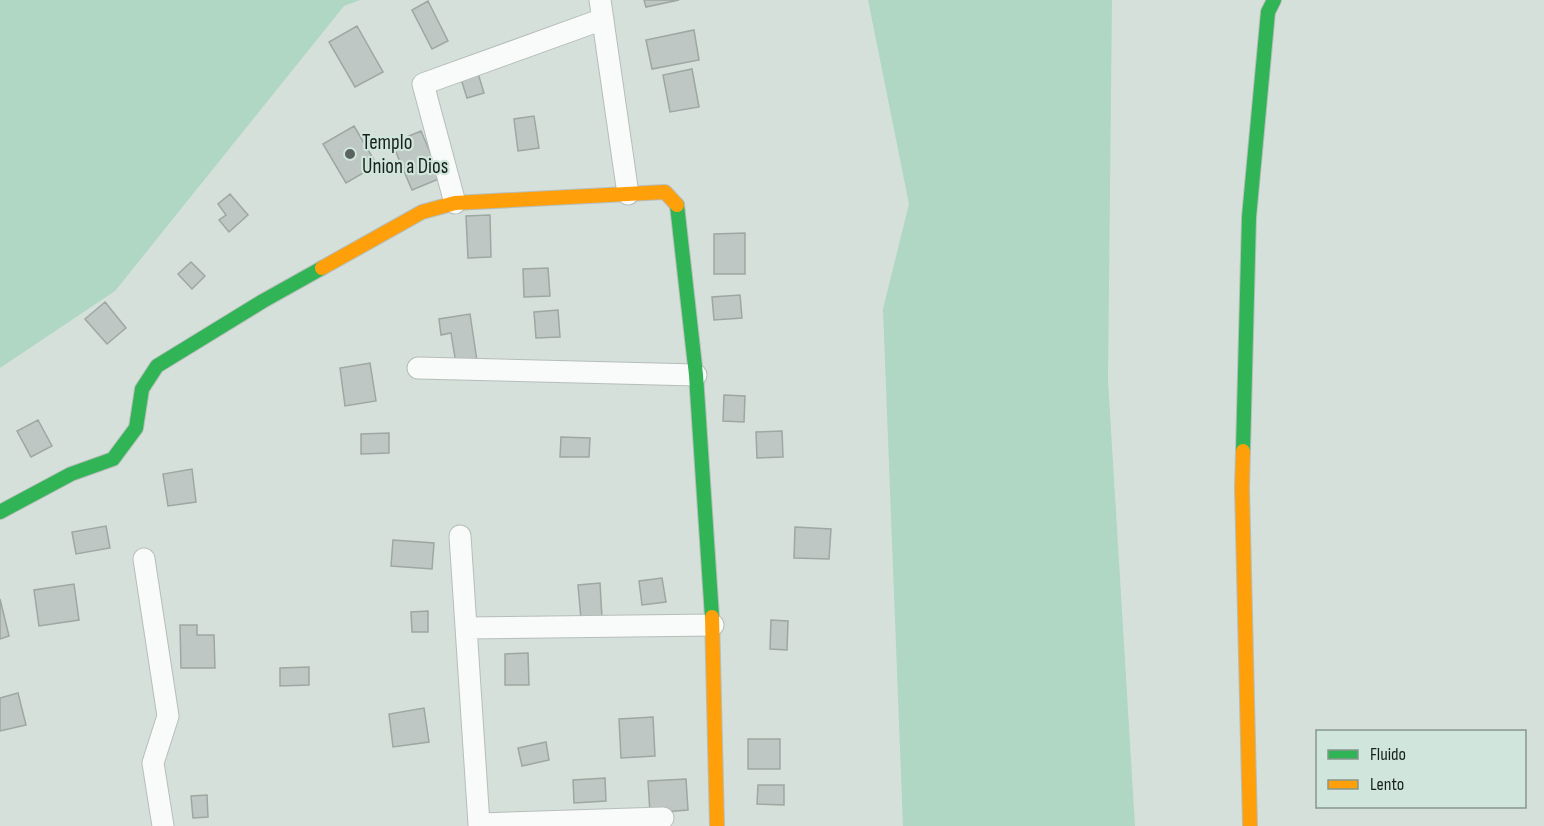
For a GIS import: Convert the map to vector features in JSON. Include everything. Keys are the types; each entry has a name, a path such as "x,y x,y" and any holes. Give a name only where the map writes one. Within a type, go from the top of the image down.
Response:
{"street":[{"path":"1250,826 1242,488 1249,217 1269,12 1274,0"},
{"path":"455,203 423,84 602,10 628,194"},
{"path":"0,512 71,474 113,459 136,428 142,389 157,366 262,301 422,212 455,203 665,192 678,206 696,375 713,625 717,826"},
{"path":"418,368 696,375"},
{"path":"460,536 479,824 663,818"},
{"path":"144,559 168,716 153,763 163,826"},
{"path":"466,628 713,625"}],"green space":[{"path":"0,0 360,0 344,6 115,291 0,368"},
{"path":"868,0 1112,0 1108,380 1135,826 903,826 883,309 909,204"}],"building":[{"path":"644,0 679,0 646,7"},
{"path":"428,1 448,41 432,49 412,10"},
{"path":"357,26 383,72 355,87 329,42"},
{"path":"694,30 699,60 652,69 646,40"},
{"path":"692,69 699,107 670,112 663,75"},
{"path":"477,70 484,93 467,98 460,76"},
{"path":"534,116 539,148 518,151 514,119"},
{"name":"Templo Union a Dios","path":"354,126 377,165 346,183 323,144"},
{"path":"421,131 441,178 412,190 392,143"},
{"path":"230,194 248,215 229,232 219,220 226,215 218,204"},
{"path":"490,215 491,257 468,258 466,216"},
{"path":"745,233 745,274 714,274 714,234"},
{"path":"191,262 205,276 192,289 178,274"},
{"path":"548,268 550,296 524,297 523,269"},
{"path":"740,295 742,318 714,320 712,297"},
{"path":"105,302 126,328 107,344 85,319"},
{"path":"558,310 560,337 536,338 534,312"},
{"path":"470,314 477,361 456,364 451,333 441,335 439,319"},
{"path":"370,363 376,401 345,406 340,368"},
{"path":"724,395 745,396 744,422 723,421"},
{"path":"38,420 52,446 31,457 17,431"},
{"path":"782,431 783,457 757,458 756,432"},
{"path":"389,433 389,453 361,454 361,434"},
{"path":"561,437 590,438 589,457 560,457"},
{"path":"192,469 196,502 168,506 163,474"},
{"path":"106,526 110,548 76,554 72,532"},
{"path":"795,527 831,529 829,559 794,558"},
{"path":"393,540 434,543 432,569 391,566"},
{"path":"662,578 666,602 642,605 639,581"},
{"path":"600,583 602,618 581,619 578,585"},
{"path":"74,584 79,620 39,626 34,590"},
{"path":"0,599 9,636 0,639"},
{"path":"428,611 428,632 412,632 411,612"},
{"path":"771,620 788,621 787,650 770,649"},
{"path":"180,625 197,625 197,635 214,635 215,668 181,668"},
{"path":"528,653 529,685 505,685 505,654"},
{"path":"309,667 309,685 280,686 280,668"},
{"path":"18,693 26,725 0,731 0,698"},
{"path":"424,708 429,742 393,747 389,714"},
{"path":"653,717 655,756 621,758 619,719"},
{"path":"748,739 780,739 780,769 748,769"},
{"path":"546,742 549,760 522,766 518,748"},
{"path":"605,778 606,801 574,803 573,780"},
{"path":"686,779 688,810 650,813 648,781"},
{"path":"758,785 784,785 784,805 757,804"},
{"path":"207,795 208,817 193,818 191,796"}],"traffic: fast":[{"path":"1243,451 1249,217 1268,12 1274,0"},
{"path":"677,205 696,375 712,617"},
{"path":"0,512 71,474 113,459 136,428 142,389 157,366 322,268"}],"traffic: slow":[{"path":"322,268 422,212 455,203 665,192 677,205"},
{"path":"1243,451 1250,826"},
{"path":"712,617 717,826"}],"place":[{"name":"Templo Union a Dios","path":"350,154"}]}
